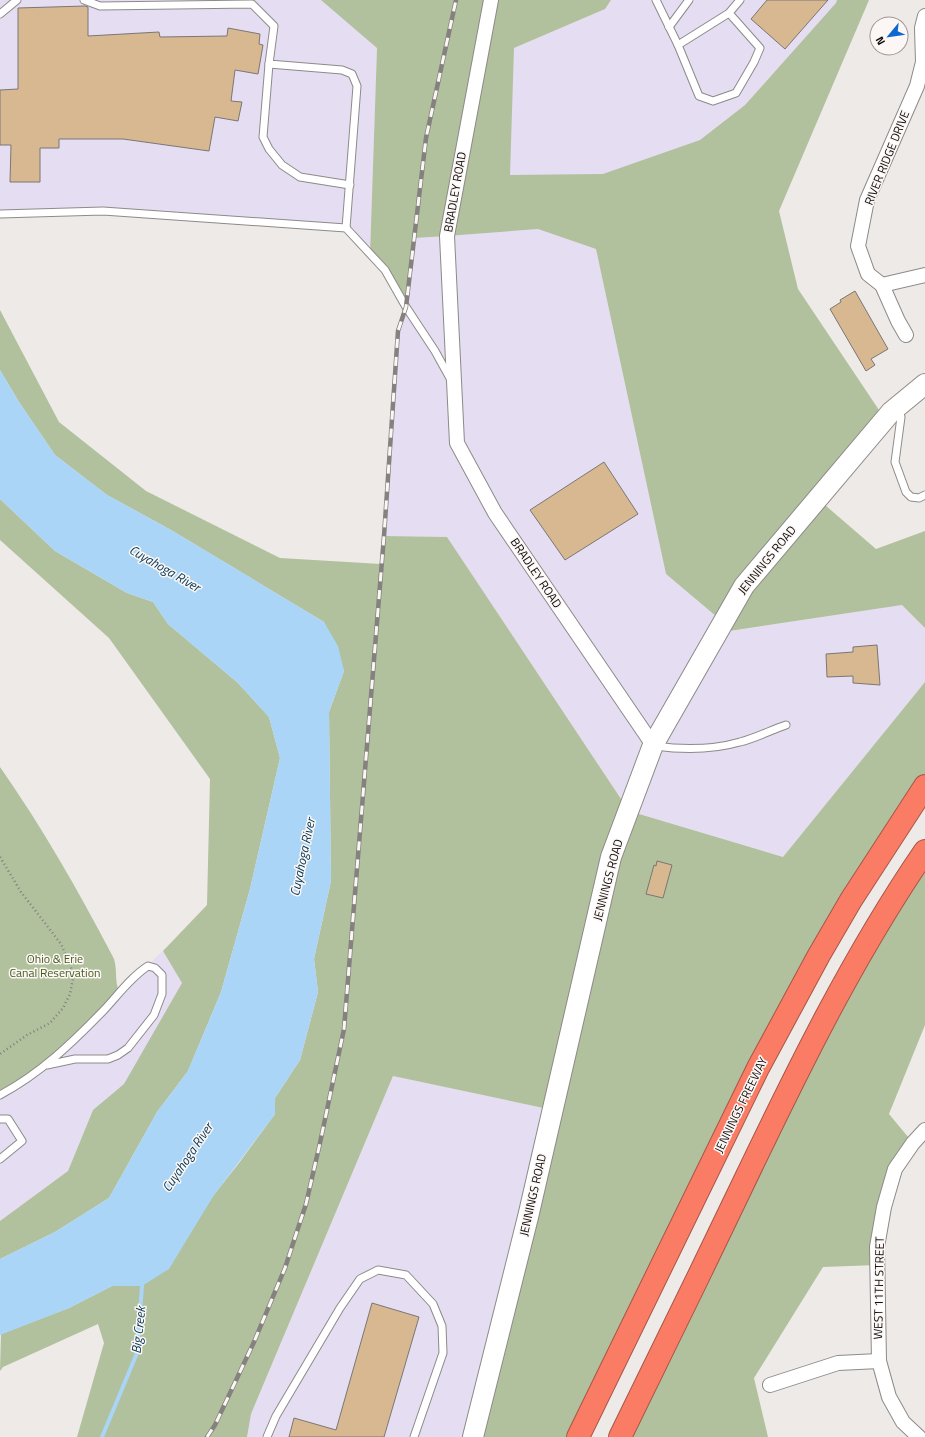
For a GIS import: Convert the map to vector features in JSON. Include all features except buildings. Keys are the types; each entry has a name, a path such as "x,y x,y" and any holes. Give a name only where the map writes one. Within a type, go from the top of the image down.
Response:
{"highway":[{"name":"JENNINGS FREEWAY","path":"578,1437 773,1040 847,907 925,786"},
{"path":"620,1437 801,1065 835,1001 869,942 925,851"}],"street":[{"name":"BRADLEY ROAD","path":"491,0 447,236 458,443 495,513 653,746"},
{"name":"RIVER RIDGE DRIVE","path":"906,335 882,285 868,274 858,246 867,200 916,86 923,62 922,28 925,16"},
{"path":"882,285 925,275"},
{"name":"JENNINGS ROAD","path":"473,1437 528,1216 611,857 653,746 744,586 885,418 925,384"},
{"name":"WEST 11TH STREET","path":"919,1437 903,1422 890,1397 879,1361 877,1247 884,1206 895,1169 913,1143 925,1130"},
{"path":"770,1385 838,1363 879,1361"}],"lane":[{"path":"0,14 17,0"},
{"path":"84,0 100,6 252,4 274,26 269,64 263,137 269,149 282,165 300,177 350,185"},
{"path":"656,0 678,45 699,96 713,101 736,93 754,62 760,48 728,13"},
{"path":"669,27 689,0"},
{"path":"678,45 728,13 740,0"},
{"path":"0,214 103,211 346,228 357,86 352,74 342,70 269,64"},
{"name":"BRADLEY ROAD","path":"346,228 385,270 406,307 435,351 455,387"},
{"path":"898,406 901,417 895,462 906,492 912,497 919,498 925,495"},
{"path":"653,746 681,749 713,748 741,742 786,725"},
{"path":"0,1095 20,1084 47,1065 104,1010 140,971 148,966 155,968 162,976 162,994 154,1014 136,1038 123,1052 108,1059 75,1059 47,1065"},
{"path":"0,1119 8,1118 22,1141 0,1159"},
{"path":"267,1437 276,1416 348,1296 360,1279 378,1270 406,1275 433,1304 442,1326 443,1353 414,1437"}],"path":[{"path":"0,857 22,892 61,944 71,968 73,979 70,994 63,1008 50,1023 27,1035 0,1054"}],"shaded area":[{"path":"1,0 321,0 377,47 370,254 346,228 112,212 0,214"},
{"path":"611,0 837,0 836,3 745,105 700,140 603,175 509,175 514,48 605,9"},
{"path":"538,229 596,249 666,574 723,622 717,633 902,605 925,628 925,682 783,857 629,811 447,537 384,536 398,331 406,307 413,237"},
{"path":"163,951 182,983 125,1084 93,1110 68,1171 0,1221 0,1095 132,980"},
{"path":"393,1076 553,1110 473,1437 247,1437 251,1414"}],"green space":[{"path":"321,0 611,0 605,9 514,48 510,175 603,174 700,140 745,105 836,3 837,0 869,0 779,211 798,289 885,419 818,499 876,549 925,531 925,628 902,605 716,633 723,622 666,574 596,249 538,229 413,238 406,307 370,254 377,48"},
{"path":"0,310 59,422 146,491 280,558 381,564 384,536 447,537 629,811 783,857 925,682 925,786 851,900 578,1437 473,1437 553,1110 393,1076 251,1414 247,1437 77,1437 104,1343 98,1324 3,1367 0,1371 1,1334 69,1308 112,1286 142,1286 239,1163 275,1114 275,1098 300,1060 318,992 314,959 331,881 329,712 344,671 324,622 171,530 107,495 55,455 19,402 0,370"},
{"path":"0,499 55,551 127,593 153,602 168,624 238,683 269,717 280,758 250,889 221,992 188,1071 157,1112 109,1198 55,1232 0,1259 0,1221 68,1171 93,1110 124,1084 182,983 163,951 207,905 210,779 109,638 0,540"},
{"name":"Ohio & Erie Canal Reservation","path":"0,767 45,836 73,883 114,959 117,984 120,993 47,1065 0,1095"},
{"path":"925,851 925,1025 889,1114 913,1143 895,1169 877,1265 823,1267 754,1378 768,1437 620,1437 741,1187"}],"water":[{"name":"Cuyahoga River","path":"0,370 19,402 55,455 107,495 171,530 324,622 338,646 344,671 329,712 331,881 314,959 318,992 300,1060 275,1098 275,1114 214,1195 169,1269 142,1286 112,1286 69,1308 0,1335 0,1259 55,1232 109,1198 157,1112 188,1071 221,992 250,889 280,758 269,717 238,683 168,624 153,602 127,593 55,551 0,499"}],"waterway":[{"name":"Big Creek","path":"102,1437 137,1353 141,1283"}],"railway":[{"path":"207,1437 215,1425 254,1342 285,1268 306,1204 344,1029 384,536 398,331 406,307 426,138 456,0"}]}
